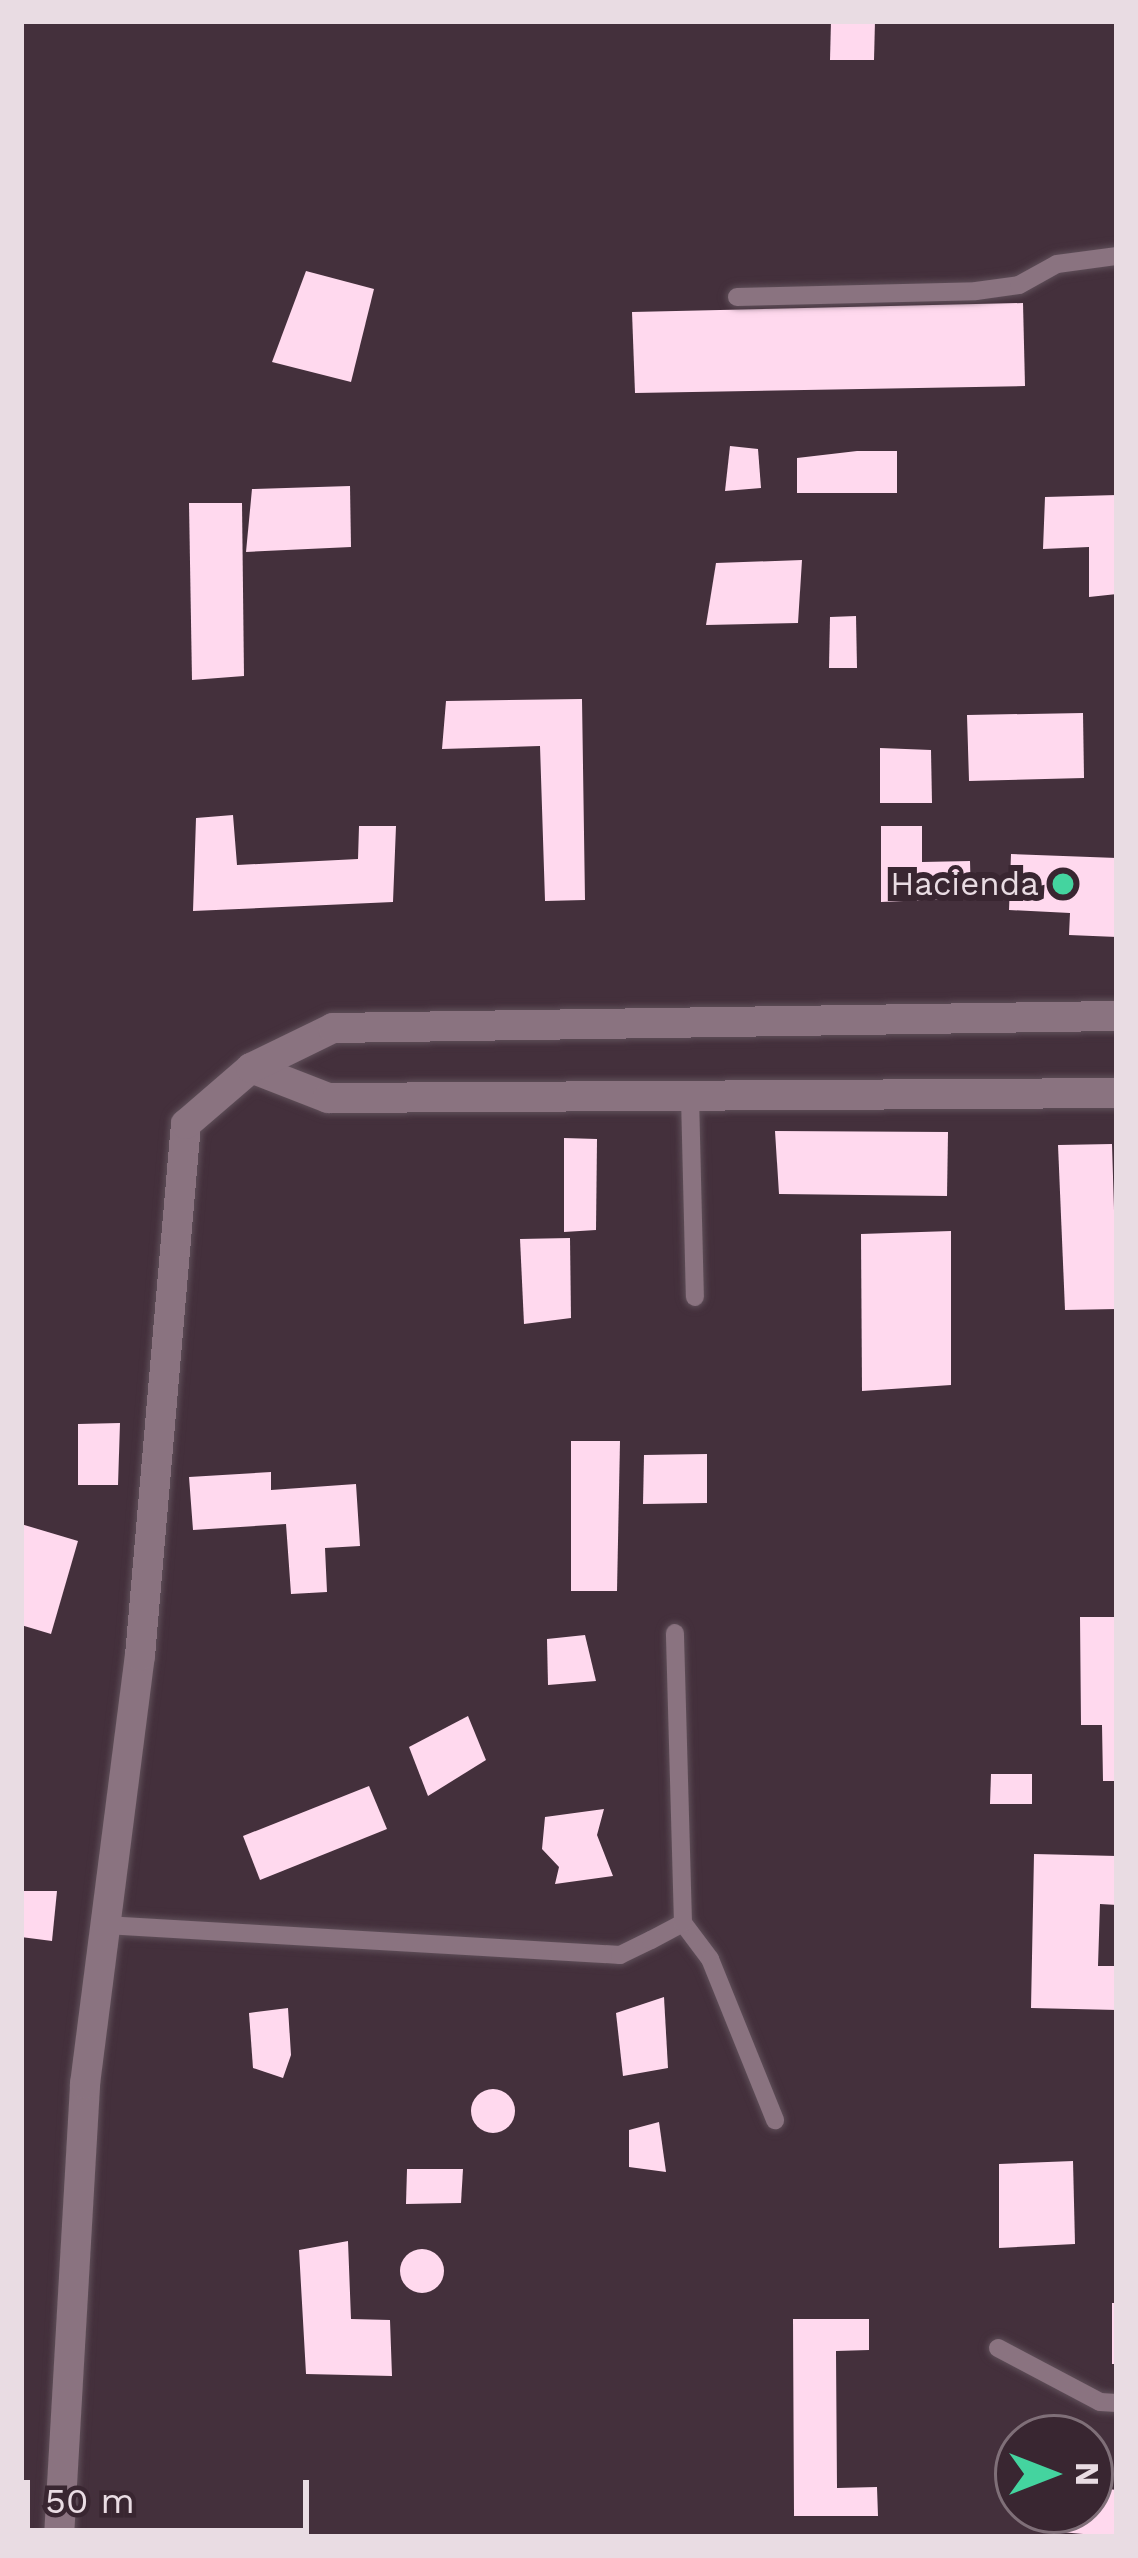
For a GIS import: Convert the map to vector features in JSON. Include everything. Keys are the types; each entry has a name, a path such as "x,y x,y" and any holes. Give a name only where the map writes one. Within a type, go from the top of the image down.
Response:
{"street":[{"path":"59,2537 85,2084 140,1656 186,1124 251,1068 333,1028 1117,1016"},
{"path":"251,1068 328,1098 1117,1093"}],"lane":[{"path":"737,297 976,291 1019,285 1057,263 1117,256"},
{"path":"690,1097 695,1297"},
{"path":"675,1633 682,1923 710,1959 775,2120"},
{"path":"105,1925 620,1955 682,1923"},
{"path":"998,2348 1100,2402 1117,2403"}],"building":[{"path":"831,21 875,21 874,60 830,60"},
{"path":"306,271 374,289 351,382 272,362"},
{"path":"1023,303 1025,386 635,393 632,312"},
{"path":"730,446 758,449 761,488 725,491"},
{"path":"897,451 897,493 797,493 797,458"},
{"path":"350,486 351,547 246,552 252,489"},
{"path":"1117,495 1117,594 1089,597 1089,547 1043,549 1045,497"},
{"path":"189,503 242,503 244,676 192,680"},
{"path":"802,560 798,623 706,625 716,563"},
{"path":"856,616 857,668 829,668 830,617"},
{"path":"582,699 585,900 545,901 540,746 442,749 446,701"},
{"path":"1083,713 1084,778 969,781 967,715"},
{"path":"880,748 931,750 932,803 880,803"},
{"path":"233,815 237,865 358,859 359,826 396,826 393,902 193,911 196,818"},
{"path":"881,826 922,826 922,862 970,861 971,898 881,902"},
{"name":"Hacienda","path":"1011,854 1117,858 1117,937 1069,935 1070,913 1009,910"},
{"path":"775,1131 948,1132 947,1196 779,1194"},
{"path":"564,1138 597,1139 596,1230 564,1232"},
{"path":"1112,1144 1117,1309 1065,1310 1058,1145"},
{"path":"951,1231 951,1385 862,1391 861,1234"},
{"path":"570,1238 571,1318 524,1324 520,1239"},
{"path":"120,1423 118,1485 78,1485 78,1424"},
{"path":"571,1441 620,1441 617,1591 571,1591"},
{"path":"707,1454 707,1503 643,1504 644,1455"},
{"path":"271,1472 271,1490 356,1484 360,1546 325,1548 327,1592 291,1594 286,1524 193,1530 189,1477"},
{"path":"21,1524 78,1541 51,1634 21,1625"},
{"path":"1080,1617 1117,1617 1117,1781 1103,1781 1102,1725 1081,1725"},
{"path":"585,1635 596,1681 548,1685 547,1639"},
{"path":"468,1716 486,1760 428,1796 409,1747"},
{"path":"991,1774 1032,1774 1032,1804 990,1804"},
{"path":"369,1786 387,1829 260,1880 243,1836"},
{"path":"604,1809 597,1835 613,1876 555,1884 559,1867 542,1849 545,1817"},
{"path":"1034,1854 1117,1856 1117,1905 1100,1904 1098,1966 1117,1966 1117,2010 1031,2008"},
{"path":"21,1891 57,1891 52,1941 21,1937"},
{"path":"664,1997 668,2068 623,2076 616,2013"},
{"path":"288,2008 291,2055 283,2078 253,2068 249,2013"},
{"path":"493,2089 508,2096 515,2111 508,2126 493,2133 478,2126 471,2111 478,2096"},
{"path":"659,2122 666,2172 629,2167 629,2130"},
{"path":"1073,2161 1075,2244 999,2248 999,2164"},
{"path":"407,2169 463,2169 461,2203 406,2204"},
{"path":"348,2241 351,2319 390,2320 392,2376 306,2374 299,2250"},
{"path":"422,2249 437,2256 444,2271 437,2286 422,2293 407,2286 400,2271 407,2256"},
{"path":"1112,2303 1117,2303 1117,2364 1112,2364"},
{"path":"793,2319 869,2319 869,2350 836,2351 837,2488 877,2487 878,2516 794,2516"},
{"path":"1114,2490 1117,2490 1117,2537 1083,2534 1114,2534"}],"place":[{"name":"Hacienda","path":"1063,884"}]}
